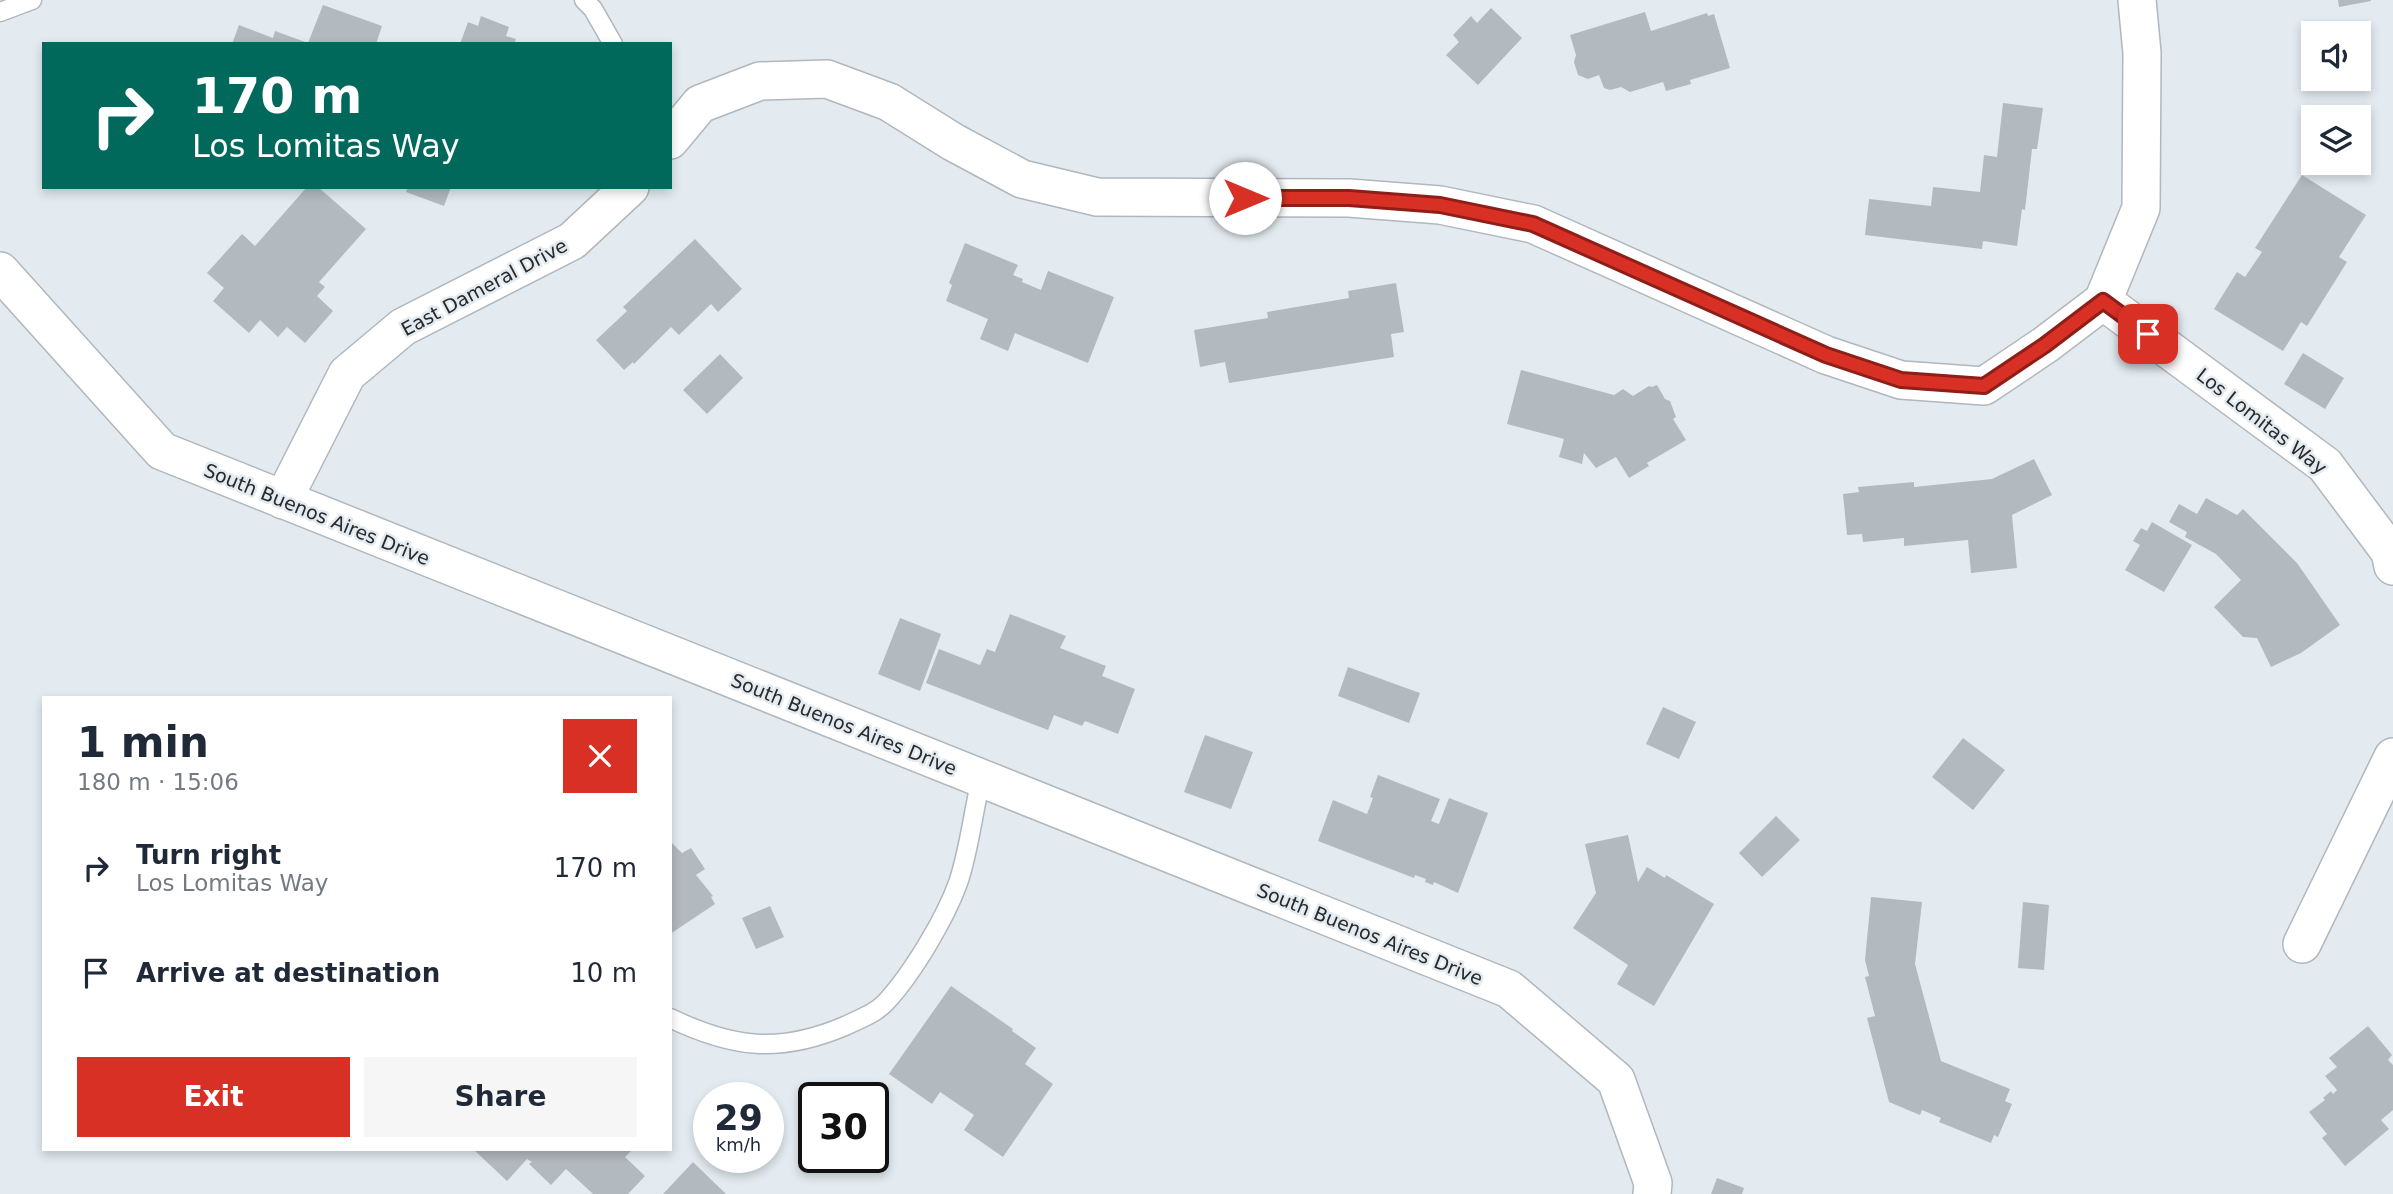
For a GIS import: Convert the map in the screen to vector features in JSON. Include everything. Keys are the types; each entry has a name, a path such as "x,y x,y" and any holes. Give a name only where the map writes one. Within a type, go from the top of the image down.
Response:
{"street":[{"path":"672,138 700,104 760,80 827,79 889,102 953,142 1022,178 1097,197 1349,198 1440,205 1533,224 1826,355 1901,380 1984,386 2103,301 2141,208 2143,53 2137,0"},
{"name":"East Dameral Drive","path":"283,500 347,373 403,327 572,241 627,189"},
{"name":"South Buenos Aires Drive","path":"0,271 162,451 1509,989 1616,1080 1653,1183 1652,1194"},
{"name":"Los Lomitas Way","path":"2103,301 2325,465 2390,552 2393,566"},
{"path":"2302,944 2393,757"}],"lane":[{"path":"0,12 33,0"},
{"path":"584,0 593,9 612,42"},
{"path":"672,1019 703,1033 756,1045 788,1043 828,1033 868,1016 885,1003 909,972 950,902 959,879 981,779"}],"building":[{"path":"2338,0 2371,0 2371,1 2339,7"},
{"path":"323,5 382,26 377,42 308,42"},
{"path":"1491,8 1522,38 1478,85 1446,55 1459,42 1453,35 1471,16 1477,23"},
{"path":"1645,12 1651,31 1707,13 1708,16 1714,14 1730,68 1690,80 1691,84 1666,91 1663,82 1630,92 1621,87 1610,90 1604,88 1599,75 1588,79 1578,75 1570,35"},
{"path":"481,16 509,27 506,36 516,39 515,42 461,42 468,22 478,26"},
{"path":"239,25 273,38 275,31 305,42 233,42"},
{"path":"2003,103 2043,108 2037,149 2032,149 2025,210 2022,209 2017,246 1983,241 1982,249 1865,235 1869,199 1931,206 1933,187 1980,192 1984,155 1997,157"},
{"path":"2302,175 2366,215 2339,257 2347,262 2307,326 2301,322 2283,351 2214,309 2237,272 2245,277 2262,252 2255,248"},
{"path":"305,189 320,189 366,229 319,282 325,287 317,296 333,311 305,343 287,327 278,337 260,320 249,333 213,301 224,288 207,273 242,234 255,246"},
{"path":"407,189 450,189 444,206 406,192"},
{"path":"695,239 742,289 718,312 711,304 679,335 671,327 634,364 633,362 624,370 596,340 627,311 623,307"},
{"path":"965,243 1018,265 1013,275 1041,290 1048,271 1114,297 1088,363 1015,333 1008,351 980,339 988,319 946,301 952,285 949,283"},
{"path":"1396,283 1404,332 1391,334 1394,357 1229,383 1225,362 1200,367 1194,330 1268,318 1267,312 1349,298 1348,291"},
{"path":"2303,353 2344,378 2325,409 2284,384"},
{"path":"720,354 743,378 707,414 683,390"},
{"path":"1521,370 1614,395 1623,389 1633,396 1649,386 1657,385 1665,399 1670,401 1676,417 1673,419 1686,440 1647,463 1649,466 1629,478 1616,457 1596,468 1584,453 1582,464 1559,457 1564,439 1507,424"},
{"path":"2034,459 2052,495 2012,515 2017,568 1971,573 1968,540 1904,546 1904,538 1863,542 1862,534 1847,535 1843,494 1859,492 1858,487 1914,482 1914,487 1992,479"},
{"path":"2206,498 2237,515 2243,509 2297,563 2340,625 2301,653 2271,667 2257,638 2243,637 2214,607 2241,580 2216,554 2185,537 2187,532 2169,522 2179,504 2197,514"},
{"path":"2152,522 2192,545 2164,592 2125,570 2140,545 2133,541 2141,528 2147,531"},
{"path":"1010,614 1066,636 1060,648 1106,666 1102,676 1135,689 1118,734 1085,721 1082,726 1054,715 1048,730 926,683 939,649 980,665 987,649 995,652"},
{"path":"900,618 941,634 920,691 878,674"},
{"path":"1348,667 1420,693 1409,723 1338,696"},
{"path":"1663,707 1696,722 1679,759 1646,744"},
{"path":"1205,735 1253,752 1231,809 1184,792"},
{"path":"1963,738 2005,770 1973,810 1932,777"},
{"path":"1378,775 1440,799 1431,821 1439,824 1449,798 1488,813 1458,893 1318,841 1333,800 1367,814"},
{"path":"1776,816 1800,840 1762,877 1739,853"},
{"path":"1628,835 1638,882 1647,867 1665,878 1666,875 1714,904 1654,1006 1617,984 1628,965 1573,928 1596,893 1585,844"},
{"path":"672,843 682,853 691,848 705,869 696,875 713,896 711,897 715,904 672,933"},
{"path":"1871,897 1922,902 1915,964 1941,1061 2010,1089 2005,1101 2012,1104 1998,1137 1994,1135 1991,1143 1939,1122 1941,1118 1922,1110 1920,1115 1889,1102 1867,1018 1875,1016 1865,977 1869,976 1865,960"},
{"path":"2023,902 2049,905 2044,970 2018,968"},
{"path":"770,906 784,937 756,949 742,918"},
{"path":"951,986 1036,1048 1025,1064 1053,1084 1003,1157 964,1130 974,1115 940,1092 932,1104 889,1074"},
{"path":"2368,1026 2392,1055 2388,1060 2393,1065 2393,1110 2381,1120 2389,1129 2345,1166 2322,1138 2327,1134 2309,1112 2325,1100 2323,1098 2331,1091 2333,1094 2337,1090 2325,1076 2337,1067 2329,1058"},
{"path":"475,1151 631,1151 625,1157 645,1176 628,1194 593,1194 566,1169 551,1185 527,1159 507,1181"},
{"path":"693,1162 693,1173 704,1173 726,1194 663,1194"},
{"path":"1717,1178 1744,1188 1742,1194 1711,1194"}],"route":[{"path":"1245,198 1349,198 1440,205 1533,224 1826,355 1901,380 1984,386 2103,301 2148,334"}]}
